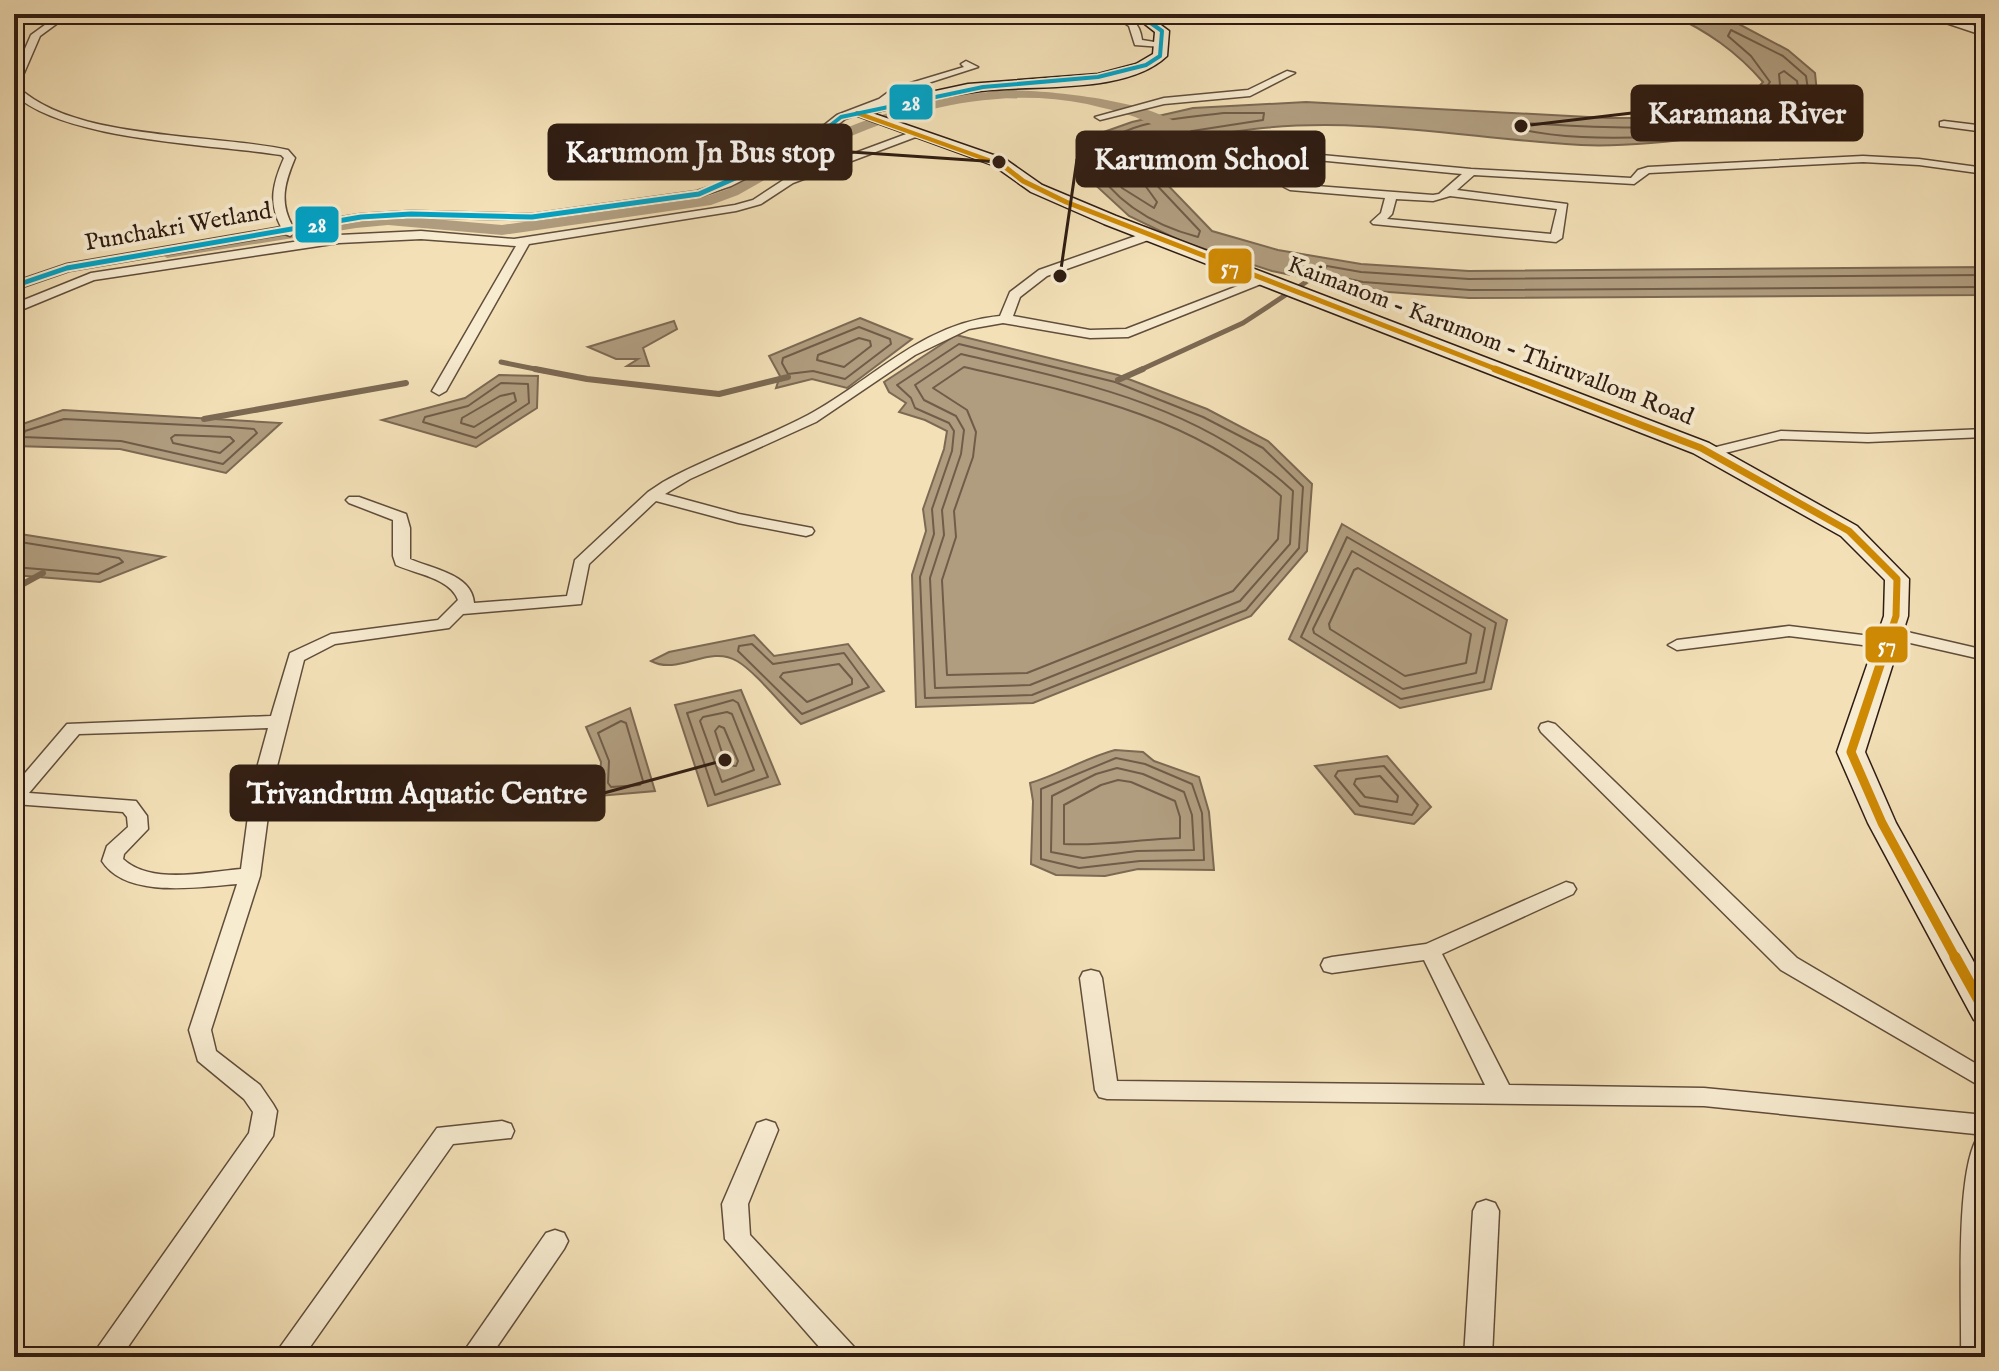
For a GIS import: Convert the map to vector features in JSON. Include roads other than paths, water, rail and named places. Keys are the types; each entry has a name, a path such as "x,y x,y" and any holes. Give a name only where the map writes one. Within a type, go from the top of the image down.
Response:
{"main road":[{"path":"857,113 983,87 1098,77 1146,65 1160,56 1162,31 1138,14"},
{"name":"Kaimanom - Karumom - Thiruvallom Road","path":"857,113 999,162 1003,168 1046,192 1150,235 1709,453 1849,531 1897,579 1896,616 1851,752 1882,823 1985,1011"}],"street":[{"path":"66,14 36,35 14,87 18,95 42,109 84,122 284,152 290,158 276,192 277,204 289,231"},
{"path":"1115,14 1132,22 1138,31 1138,43 1162,44"},
{"path":"1939,14 1949,21 1985,33"},
{"name":"Punchakri Wetland","path":"14,286 67,268 361,217 411,214 532,217 699,194 727,184 808,143 841,117 883,101 897,90 973,67 966,64"},
{"path":"1100,117 1150,105 1250,93 1290,73"},
{"path":"1944,124 1985,129"},
{"path":"14,309 91,277 339,239 410,235 488,242 525,241 736,208 757,202 789,181 917,133"},
{"path":"1300,156 1471,172 1634,181 1648,170 1863,159 1985,171"},
{"path":"1290,187 1433,198 1471,172"},
{"path":"1391,195 1386,214 1374,225 1556,238 1563,206 1446,192"},
{"path":"1006,318 1014,295 1043,273 1150,235"},
{"path":"439,391 525,241"},
{"path":"461,609 575,600 581,563 671,482 729,459 840,402 913,348 956,328 1006,318 1105,338 1128,333 1265,280"},
{"path":"1709,453 1781,435 1868,438 1985,433"},
{"path":"653,495 738,518 806,531"},
{"path":"105,1357 261,1136 265,1111 252,1092 206,1055 200,1030 250,876 262,786 296,657 314,645 331,639 443,624 467,601 466,593 457,585 402,562 398,546 404,528 400,517 354,500"},
{"path":"1677,645 1789,631 1889,638 1985,655"},
{"path":"14,798 74,728 278,722"},
{"path":"1548,728 1789,964 1985,1080"},
{"path":"14,798 129,806 137,816 138,829 114,851 112,861 117,870 139,878 250,876"},
{"path":"1332,965 1430,951 1566,889"},
{"path":"1430,951 1501,1093"},
{"path":"1091,978 1107,1090 1704,1097 1985,1125"},
{"path":"766,1130 735,1204 738,1239 845,1357"},
{"path":"287,1357 446,1135 502,1131"},
{"path":"1975,1357 1977,1192 1985,1147"},
{"path":"1478,1357 1486,1211"},
{"path":"474,1357 555,1241"}],"water":[{"path":"1670,14 1720,14 1788,50 1815,73 1817,93 1807,104 1784,119 1756,128 1631,145 1581,145 1336,125 1254,129 1206,136 1161,153 1157,174 1212,231 1278,250 1361,264 1469,271 1985,267 1985,295 1469,298 1362,290 1272,271 1183,242 1129,216 1091,181 1080,159 1085,145 1101,133 1132,122 1193,108 1306,102 1607,118 1668,118 1727,108 1750,97 1763,82 1753,71 1720,43"},
{"path":"860,318 912,339 847,388 812,379 776,388 780,376 769,356"},
{"path":"674,321 677,329 643,348 649,366 627,366 638,359 616,359 588,347"},
{"path":"956,335 1118,375 1207,409 1268,441 1312,484 1307,551 1251,616 1033,703 916,707 912,575 926,531 923,509 944,449 947,431 899,412 906,403 889,392 884,382"},
{"path":"499,375 538,376 537,408 476,447 382,420 465,398"},
{"path":"63,410 281,423 226,473 120,449 14,446 14,427"},
{"path":"1342,524 1507,620 1491,689 1400,708 1289,639"},
{"path":"14,533 164,557 100,582 14,575"},
{"path":"754,635 774,656 848,644 884,691 801,724 737,661 716,656 672,665 651,661 669,652"},
{"path":"741,690 780,784 708,806 675,705"},
{"path":"630,708 655,791 599,796 601,762 586,727"},
{"path":"1115,750 1143,752 1154,761 1199,777 1209,812 1214,870 1138,869 1105,876 1056,875 1031,864 1033,801 1030,783"},
{"path":"1387,756 1431,807 1414,824 1355,814 1315,766"}],"waterway":[{"path":"167,253 356,223 388,220 502,230 711,200 733,192 784,163 830,147 827,141 861,126 934,103 971,97 1009,94 1084,100 1128,110 1179,129"},
{"path":"1297,288 1318,274"},
{"path":"1138,371 1243,323 1287,294"},
{"path":"501,362 539,370"},
{"path":"1118,380 1143,369"},
{"path":"539,370 587,379 719,394 788,377"},
{"path":"539,370 545,371"},
{"path":"204,419 406,383"},
{"path":"14,589 43,573"}],"place":[{"name":"Karamana River","path":"1521,126"},
{"name":"Karumom Jn Bus stop","path":"999,162"},
{"name":"Karumom School","path":"1060,276"},
{"name":"Trivandrum Aquatic Centre","path":"725,760"}]}
